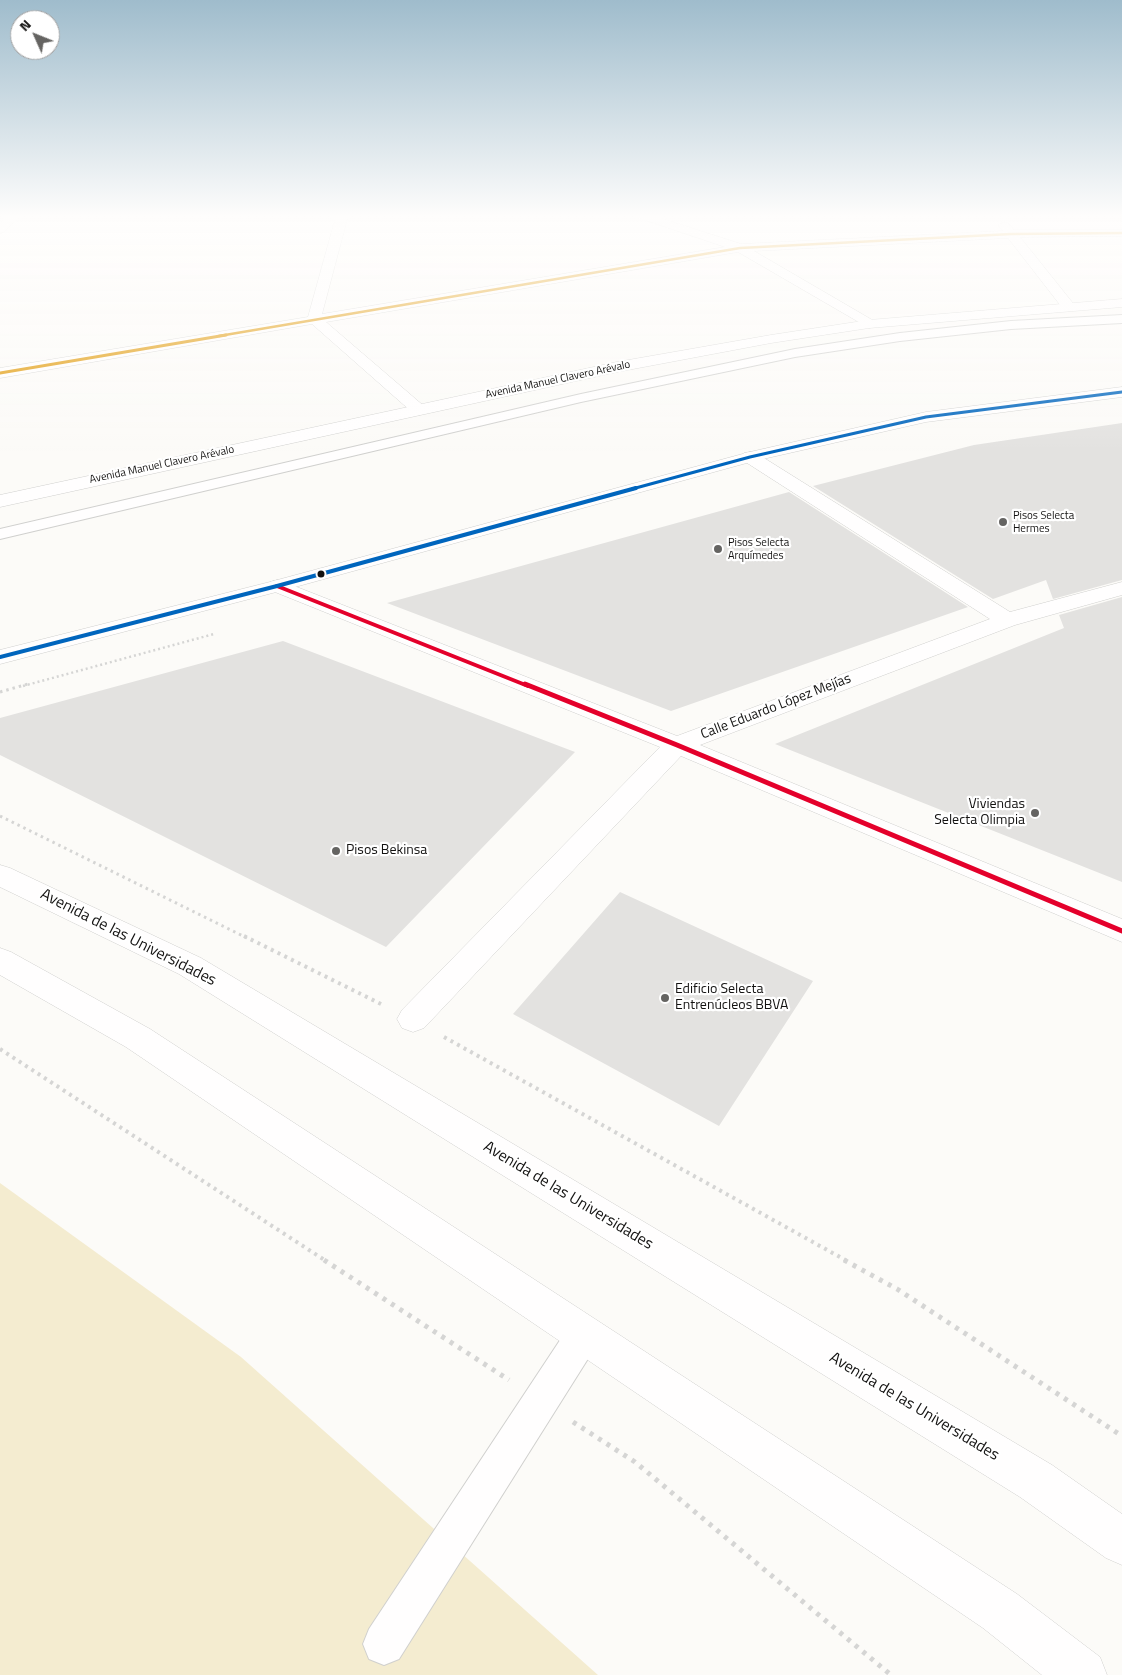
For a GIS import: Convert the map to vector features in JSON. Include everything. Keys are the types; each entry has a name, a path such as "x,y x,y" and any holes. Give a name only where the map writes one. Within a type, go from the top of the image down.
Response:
{"street":[{"path":"314,319 321,294"},
{"path":"0,373 463,294"},
{"path":"818,294 869,324"},
{"path":"1059,294 1069,307"},
{"name":"Avenida Manuel Clavero Arévalo","path":"0,501 617,367 869,324 1122,303"},
{"path":"314,319 420,410"},
{"path":"0,657 277,586 750,457 926,417 1122,392"},
{"path":"750,457 1007,620"},
{"path":"277,586 677,745 1122,931"},
{"name":"Calle Eduardo López Mejías","path":"413,1019 677,745 1007,620 1122,588"},
{"name":"Avenida de las Universidades","path":"0,875 199,971 1036,1481 1122,1542"},
{"path":"0,960 138,1038 1000,1611 1082,1675"}],"lane":[{"path":"0,525 572,394 786,350 947,328 1122,317"},
{"path":"0,534 581,398 795,353 900,337 1011,325 1122,317"},
{"path":"384,1644 584,1334"}],"path":[{"path":"0,692 219,632"},
{"path":"0,816 413,1019 898,1289 1122,1436"},
{"path":"0,1049 635,1462 892,1675"}],"shaded area":[{"path":"0,1183 241,1357 598,1675 0,1675"}],"building":[{"name":"Pisos Selecta Hermes","path":"1122,423 1122,580 1053,599 1046,580 993,599 813,486 974,445"},
{"name":"Pisos Selecta Arquímedes","path":"789,492 968,607 671,711 387,603"},
{"name":"Viviendas Selecta Olimpia","path":"1122,597 1122,882 775,744 1064,628 1059,615"},
{"name":"Pisos Bekinsa","path":"283,641 575,752 386,947 0,755 0,718"},
{"name":"Edificio Selecta Entrenúcleos BBVA","path":"620,892 813,981 719,1126 513,1014"}],"transit line":[{"path":"0,373 467,294"},
{"path":"0,657 277,586 750,457 926,417 1122,392"},
{"path":"277,586 677,745 1122,931"}],"place":[{"name":"Pisos Selecta Hermes","path":"1003,522"},
{"name":"Pisos Selecta Arquímedes","path":"718,549"},
{"name":"Viviendas Selecta Olimpia","path":"1035,813"},
{"name":"Pisos Bekinsa","path":"336,851"},
{"name":"Edificio Selecta Entrenúcleos BBVA","path":"665,998"}]}
